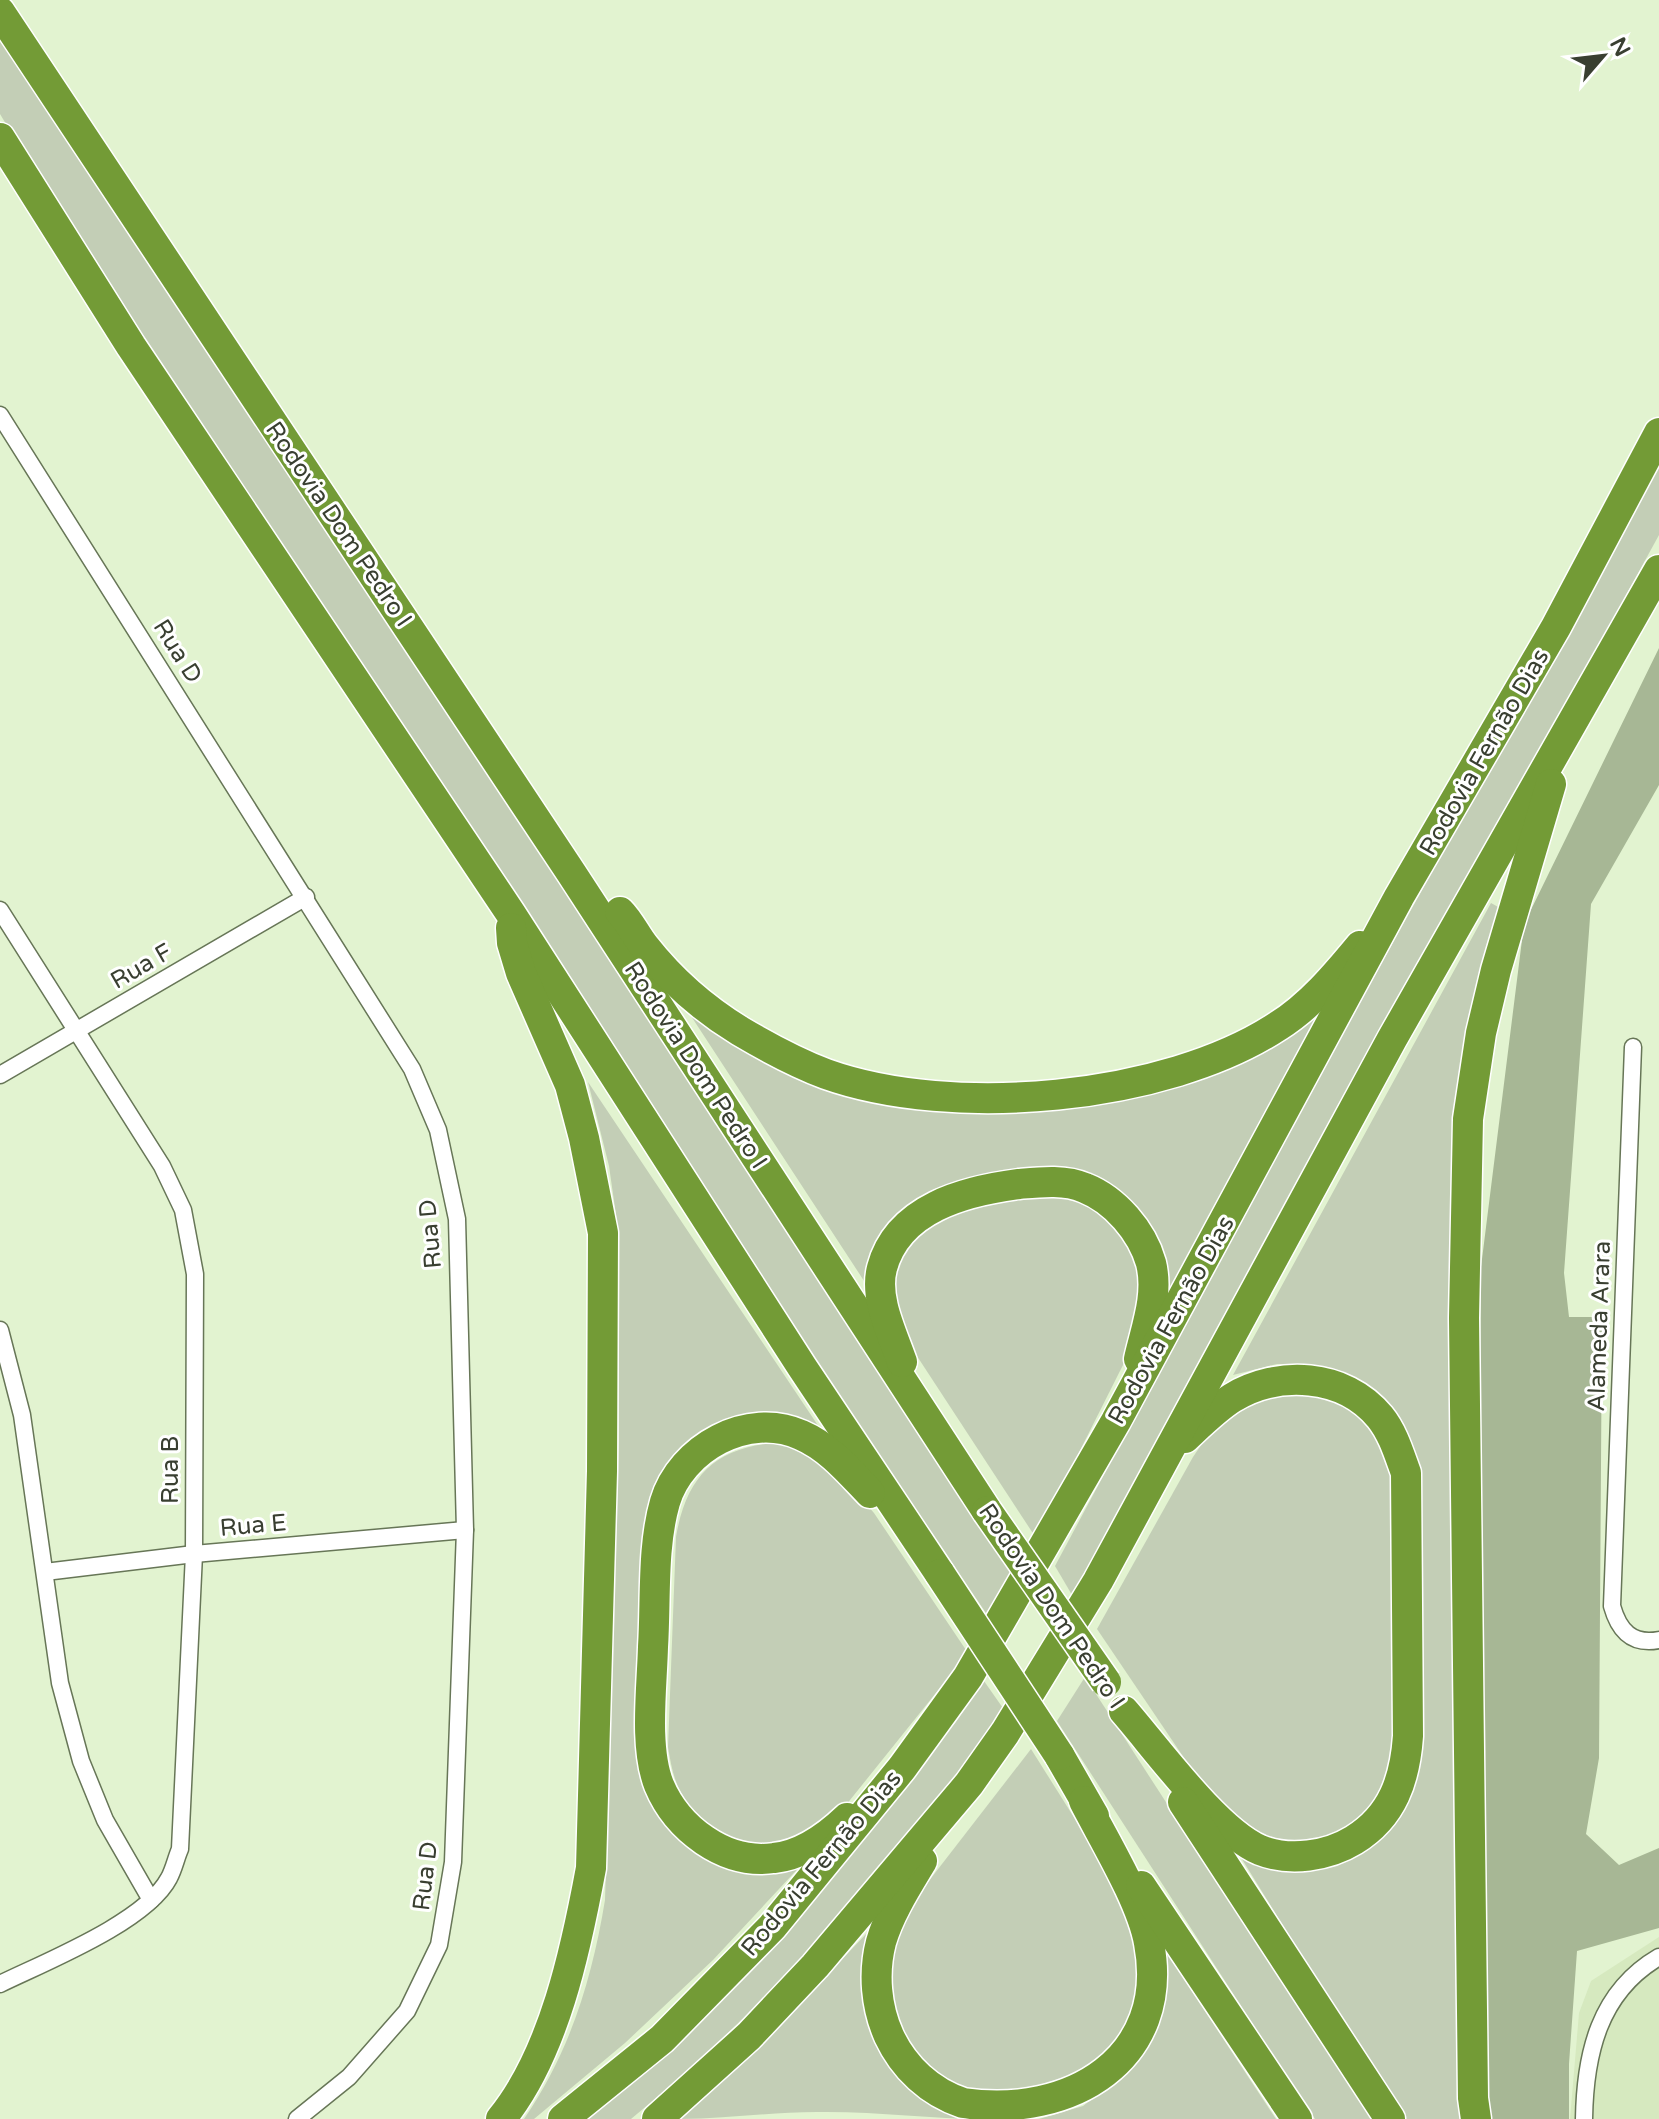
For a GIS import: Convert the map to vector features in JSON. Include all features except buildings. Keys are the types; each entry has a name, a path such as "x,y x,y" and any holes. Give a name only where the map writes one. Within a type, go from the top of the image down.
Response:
{"highway":[{"name":"Rodovia Dom Pedro I","path":"0,12 572,874 987,1511 1106,1682 1390,2119"},
{"path":"0,138 131,346 511,914 793,1354 934,1565 1059,1755 1139,1911 1149,1942 1153,1977 1149,2006 1130,2054 1112,2075 1088,2093 1067,2103 1040,2111 1010,2114 980,2109 953,2100 928,2086 910,2069 894,2046 881,2018 877,1991 876,1966 882,1939 913,1877 969,1784 1005,1733 1098,1581 1295,1214 1659,570"},
{"name":"Rodovia Fernão Dias","path":"563,2119 662,2039 772,1927 902,1768 968,1677 1116,1421 1399,897 1556,627 1659,433"},
{"path":"1476,2119 1473,2098 1464,1318 1468,1119 1481,1033 1496,970 1569,728"},
{"path":"572,874 600,893 625,917 664,970 739,1030 827,1074 899,1091 977,1099 1057,1093 1119,1084 1169,1073 1226,1053 1278,1026 1310,1001 1352,956 1399,897"},
{"path":"501,2119 529,2075 556,2009 577,1944 591,1868 604,1360 603,1233 584,1138 570,1085 521,973 512,943 511,914"},
{"path":"915,1402 881,1297 882,1270 890,1247 906,1226 929,1209 956,1197 981,1189 1046,1181 1083,1187 1112,1204 1135,1230 1151,1263 1154,1295 1139,1359 1116,1421"},
{"path":"1124,1711 1217,1819 1260,1849 1279,1855 1324,1853 1363,1834 1382,1816 1398,1792 1406,1764 1406,1473 1394,1439 1381,1418 1366,1403 1319,1381 1275,1381 1253,1387 1231,1399 1169,1453"},
{"path":"902,1768 839,1826 799,1851 772,1859 743,1856 713,1846 692,1832 673,1810 659,1784 652,1757 651,1699 659,1532 665,1501 675,1477 695,1454 720,1438 745,1430 773,1428 798,1434 825,1448 934,1565"},
{"path":"657,2119 749,2036 815,1966 969,1784"},
{"path":"1084,1801 1297,2119"}],"street":[{"name":"Rua D","path":"0,415 412,1069 438,1130 457,1219 465,1530 453,1862 439,1945 407,2011 349,2077 297,2119"},
{"name":"Rua F","path":"0,1075 306,897"},
{"name":"Rua B","path":"0,910 162,1166 183,1210 195,1274 194,1554 180,1849 168,1880 151,1900 116,1926 0,1984"},
{"name":"Alameda Arara","path":"1633,1047 1612,1606 1623,1632 1633,1640 1659,1640"},
{"path":"0,1330 22,1415 60,1683 81,1761 105,1820 151,1900"},
{"name":"Rua E","path":"45,1572 194,1554 465,1530"},
{"path":"1584,2119 1585,2083 1601,2018 1617,1992 1639,1969 1659,1957"}],"shaded area":[{"path":"0,25 1018,1575 990,1619 625,1079 6,124 0,114"},
{"path":"1659,460 1659,535 1075,1600 1055,1566 1250,1202"},
{"path":"1659,648 1659,785 1591,904 1564,1273 1569,1317 1602,1317 1599,1758 1586,1834 1619,1865 1659,1848 1659,1928 1577,1951 1569,2064 1569,2119 1487,2119 1476,1907 1481,1267 1524,924"},
{"path":"1491,903 1500,908 1472,1030 1468,2119 1403,2119 1240,1856 1278,1865 1402,1809 1415,1786 1419,1763 1415,1485 1339,1373 1310,1365 1277,1364 1233,1375"},
{"path":"676,993 811,1076 1082,1099 1325,1004 1164,1304 1158,1244 1041,1168 1002,1170 934,1189 915,1201 897,1219 868,1287"},
{"path":"588,1082 819,1427 783,1419 750,1420 652,1500 668,1822 806,1860 713,1960 625,2043 534,2119 524,2119 554,2068 577,2014 605,1900 619,1442 619,1269 609,1166"},
{"path":"1001,1195 1068,1197 1094,1206 1130,1242 1146,1292 1126,1359 1036,1538 913,1350 891,1296 899,1249 916,1229"},
{"path":"1286,1389 1330,1393 1369,1419 1394,1471 1394,1761 1371,1811 1351,1828 1328,1839 1302,1845 1274,1841 1247,1829 1203,1786 1097,1629 1193,1457 1212,1429 1235,1409"},
{"path":"785,1442 836,1470 874,1513 968,1653 846,1805 794,1840 763,1845 735,1839 699,1815 689,1805 673,1771 668,1747 676,1537 688,1495 710,1466 742,1449"},
{"path":"1085,1677 1371,2119 1315,2119 1298,2094 1057,1721"},
{"path":"984,1681 1005,1711 921,1821 831,1927 734,2027 631,2119 576,2119 902,1768 955,1723"},
{"path":"1031,1749 1114,1881 1129,1914 1141,1978 1123,2045 1025,2102 939,2082 902,2036 889,1982 892,1955 900,1928 918,1895"},
{"path":"878,1929 877,2034 986,2119 817,2112 680,2119 754,2052 867,1933"},
{"path":"1659,1937 1659,2119 1570,2119 1579,2013 1591,1981"},
{"path":"1166,1952 1276,2119 1039,2119 1083,2106 1118,2079 1160,1960"}]}
